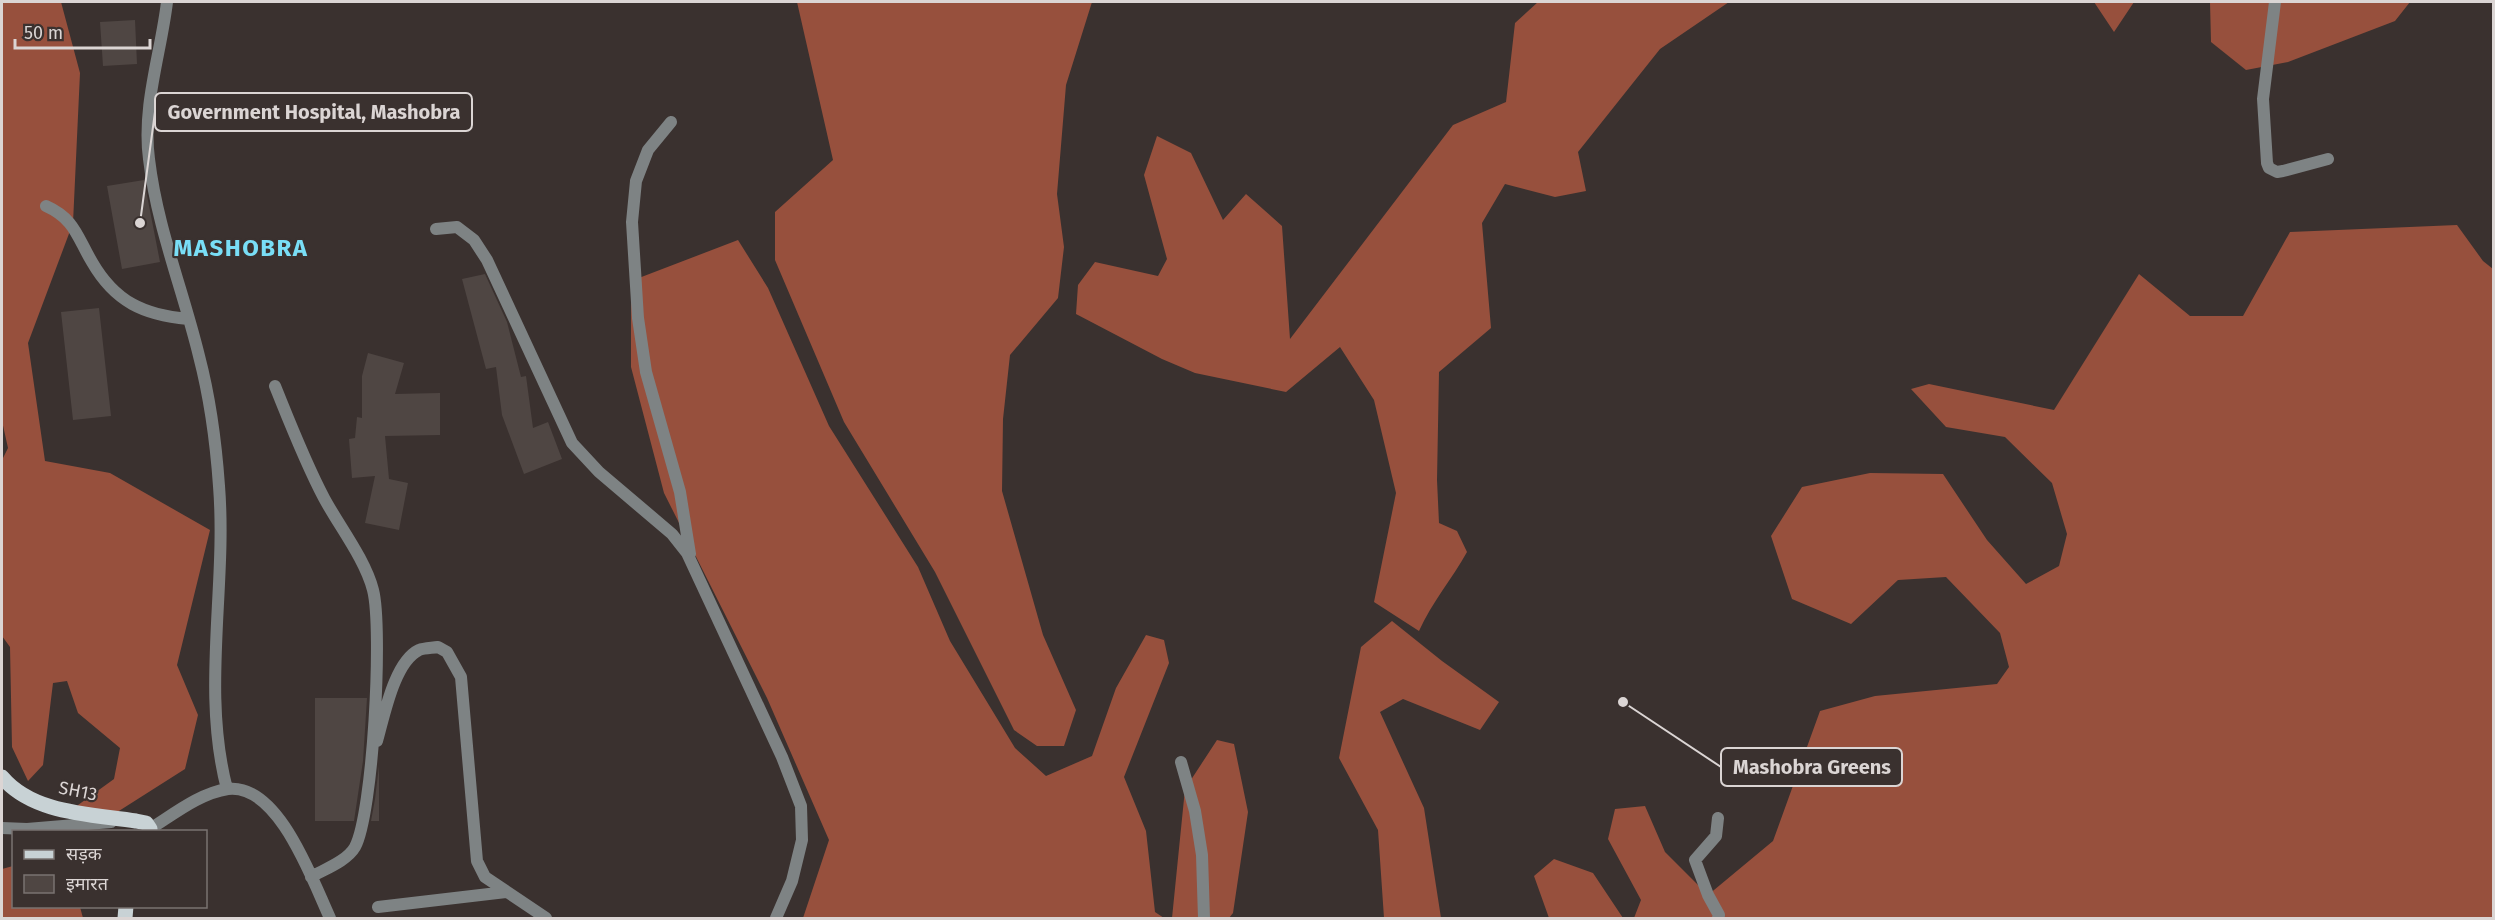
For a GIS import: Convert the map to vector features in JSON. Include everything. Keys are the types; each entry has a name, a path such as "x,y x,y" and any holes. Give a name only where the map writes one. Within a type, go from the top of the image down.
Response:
{"main road":[{"name":"SH13","path":"2,777 11,788 54,808 136,820 146,824 150,830"}],"street":[{"path":"167,2 163,37 150,98 148,156 158,214 199,356 208,401 219,485 222,534 215,674 219,758 227,789"},
{"path":"2275,2 2263,99 2267,163 2269,168 2277,172 2328,159"},
{"path":"671,122 648,150 636,181 632,222 638,318 646,372 680,492 691,562"},
{"path":"46,206 61,213 69,220 92,263 109,286 130,304 162,317 188,319"},
{"path":"436,230 457,227 474,240 487,260 572,443 599,472 672,534 691,562 782,757 801,806 802,840 792,881 776,918"},
{"path":"275,386 324,497 358,557 373,590 377,640 370,766 362,830 350,854 311,877"},
{"path":"370,766 392,687 400,671 418,650 438,647 447,652 461,677 477,861 485,877 546,918"},
{"path":"1181,762 1196,811 1201,844 1204,918"},
{"path":"150,830 211,793 238,789 251,794 274,812 292,837 330,918"},
{"path":"1718,818 1716,836 1695,860 1708,896 1719,915 1718,918"},
{"path":"2,828 27,829 136,820"},
{"path":"378,907 506,892"}],"shaded area":[{"path":"2,2 61,2 80,73 73,223 28,343 45,461 110,473 210,530 177,665 198,715 185,769 111,816 67,813 114,779 120,748 78,713 67,681 53,683 43,765 28,781 12,747 10,647 2,636 2,460 8,448 2,421"},
{"path":"797,2 1092,2 1066,85 1057,194 1064,247 1058,298 1010,355 1003,419 1002,491 1043,635 1076,710 1064,746 1037,746 1014,730 935,572 844,422 775,260 775,212 833,160"},
{"path":"1538,2 1729,2 1660,49 1578,152 1586,191 1555,197 1505,184 1482,223 1491,328 1439,372 1437,480 1439,523 1457,531 1467,552 1419,631 1374,602 1396,493 1374,400 1340,347 1286,392 1195,373 1162,359 1076,314 1078,285 1095,262 1158,276 1167,259 1144,175 1157,136 1191,153 1223,220 1246,194 1282,226 1290,339 1453,125 1506,102 1515,23"},
{"path":"2094,2 2134,2 2114,32"},
{"path":"2210,2 2410,2 2395,21 2288,62 2246,70 2211,42"},
{"path":"2457,225 2483,261 2493,269 2493,918 1634,918 1641,900 1608,839 1615,809 1645,806 1665,852 1708,895 1773,841 1820,711 1875,696 1997,684 2009,667 2000,633 1946,577 1898,580 1851,624 1792,599 1771,536 1802,487 1870,473 1943,474 1987,540 2026,584 2059,566 2067,534 2052,483 2005,437 1946,427 1911,389 1929,384 2054,410 2139,274 2190,316 2243,316 2290,232"},
{"path":"738,240 768,288 829,426 918,567 950,641 1015,748 1046,776 1092,756 1116,688 1146,635 1164,640 1169,663 1124,777 1146,831 1155,912 1164,918 803,918 829,840 767,698 664,493 631,367 631,281"},
{"path":"1392,621 1499,702 1480,730 1403,699 1380,712 1424,808 1441,918 1384,918 1378,830 1339,758 1361,647"},
{"path":"1217,740 1234,744 1248,812 1233,913 1229,918 1172,918 1185,789"},
{"path":"1554,859 1593,873 1623,918 1549,918 1534,876"},
{"path":"12,866 12,908 80,908 83,918 2,918 2,869"}],"building":[{"path":"135,20 137,64 103,66 100,22"},
{"path":"144,180 160,262 122,269 107,186"},
{"path":"485,274 507,322 521,377 526,376 533,428 548,422 562,459 524,474 502,415 496,367 486,369 462,279"},
{"path":"99,308 111,416 73,420 61,312"},
{"path":"368,353 404,363 395,394 440,393 440,435 385,436 389,479 408,483 399,530 365,523 375,476 352,478 349,439 355,438 357,417 362,418 362,376"},
{"path":"315,698 367,698 363,761 354,821 315,821"},
{"path":"379,766 379,821 371,821 375,799"}],"place":[{"name":"Government Hospital, Mashobra","path":"140,223"},
{"name":"Mashobra Greens","path":"1623,702"}],"district":[{"name":"MASHOBRA","path":"241,248"}]}
